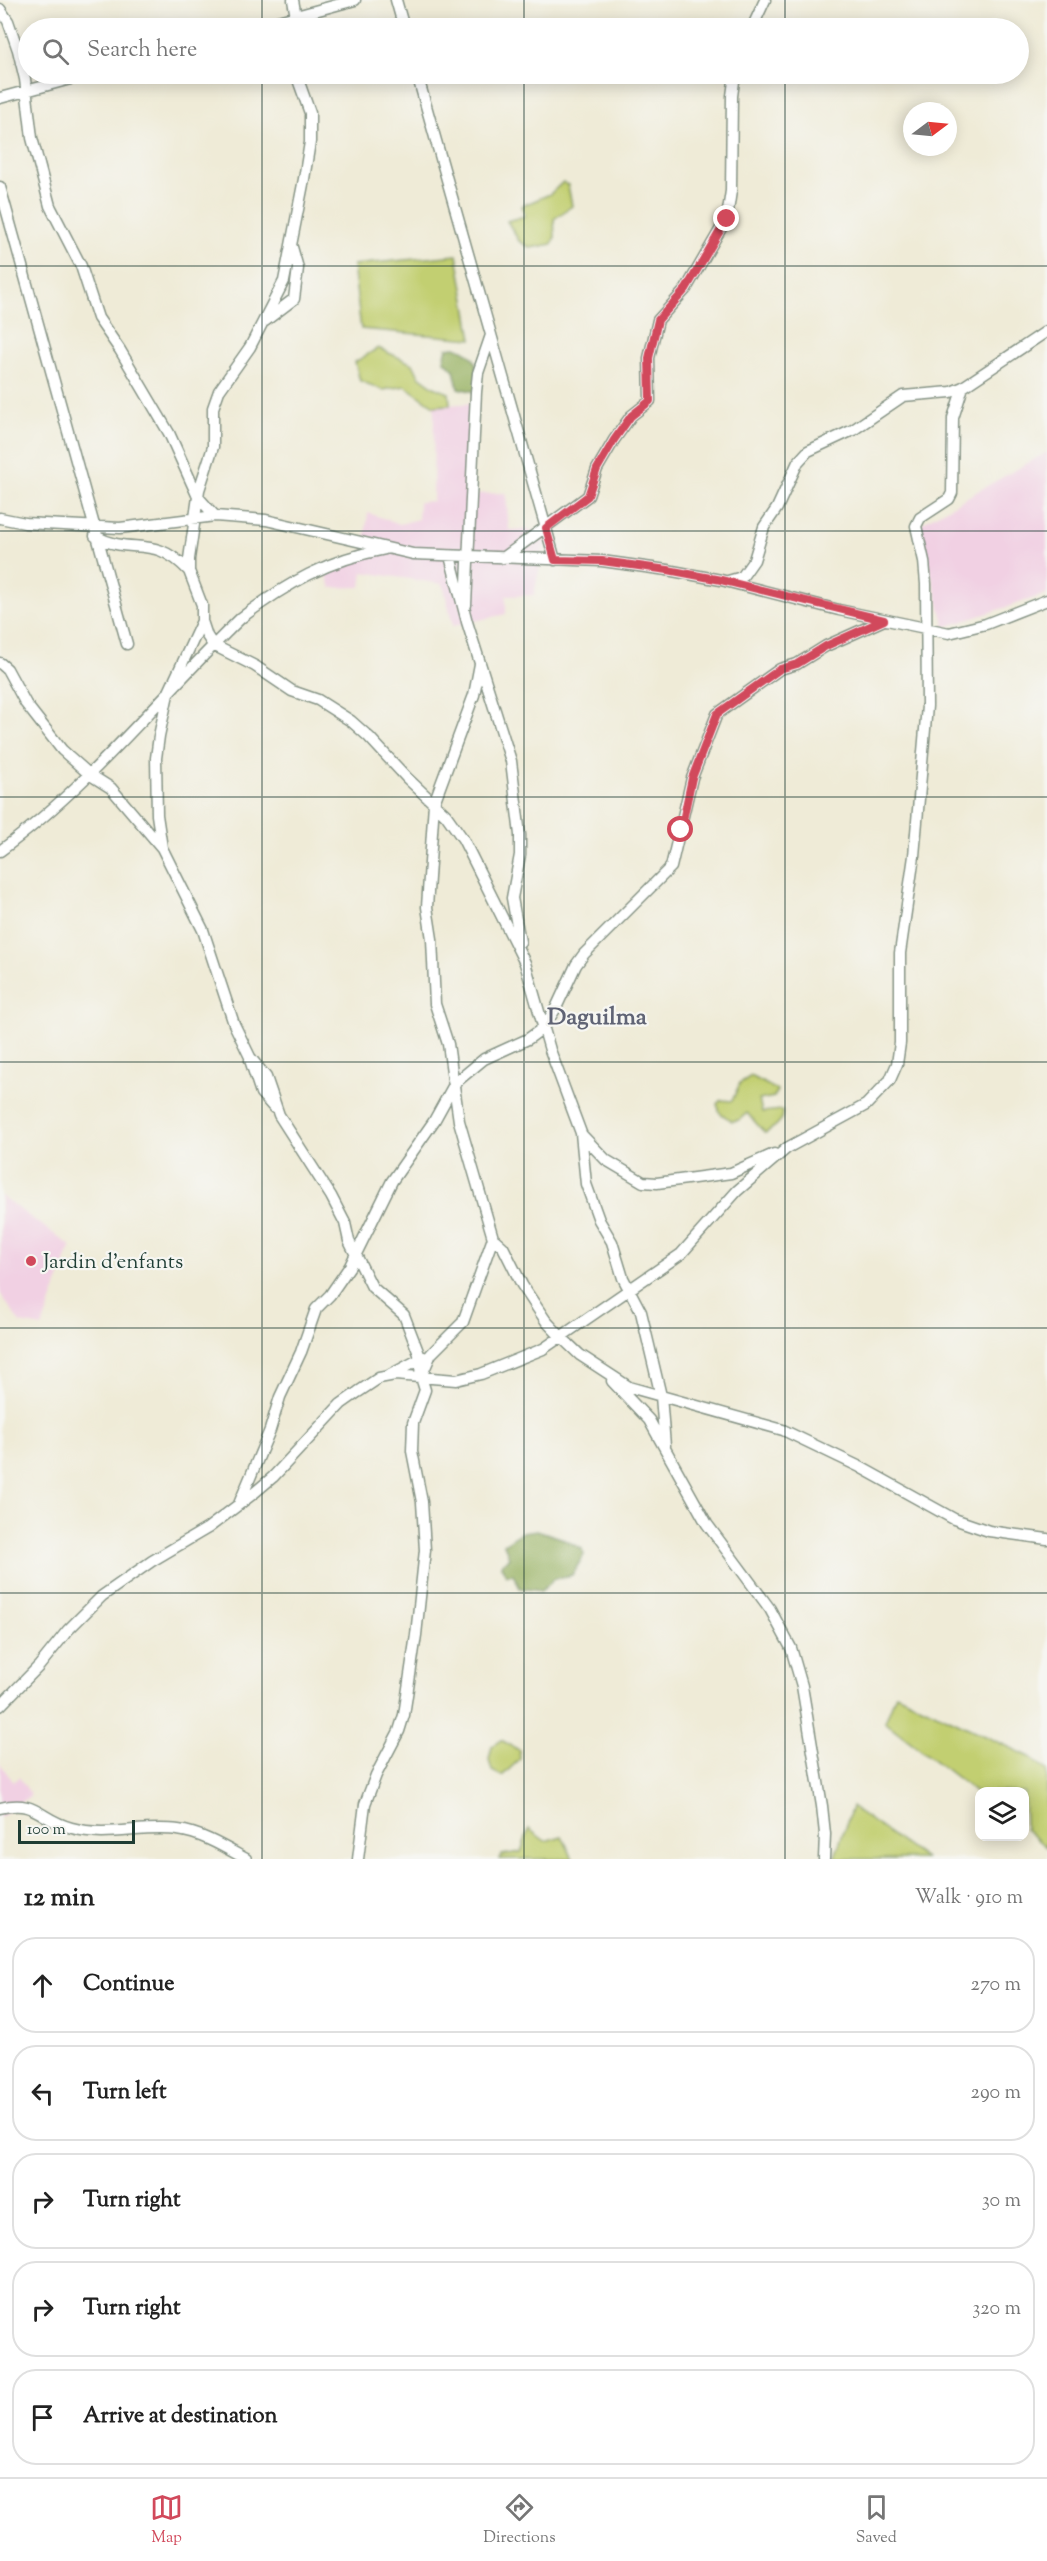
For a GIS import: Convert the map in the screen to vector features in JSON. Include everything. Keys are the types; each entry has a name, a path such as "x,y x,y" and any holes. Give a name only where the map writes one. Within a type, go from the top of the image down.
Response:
{"street":[{"path":"293,0 296,16"},
{"path":"289,18 355,0"},
{"path":"396,0 401,18"},
{"path":"757,18 765,0"},
{"path":"0,9 8,21 18,50"},
{"path":"25,84 32,138 50,206 81,266 98,318 170,433 198,497 215,516"},
{"path":"0,98 52,84"},
{"path":"189,571 198,497 213,447 213,408 216,399 264,321 284,280 310,142 310,113 300,84"},
{"path":"420,84 555,560"},
{"path":"503,558 588,496 597,469 614,440 631,416 650,401 649,358 658,320 686,289 727,219 731,191 734,84"},
{"path":"0,187 127,644"},
{"path":"728,581 742,577 754,560 764,527 782,498 798,462 808,451 853,430 903,396 936,394 963,387 1047,331"},
{"path":"465,614 469,557 471,449 476,392 478,373 491,334"},
{"path":"581,1133 606,1161 628,1175 650,1182 731,1173 787,1148 866,1105 890,1080 897,1064 900,1042 900,953 914,856 926,719 927,630 924,561 916,526 920,518 948,499 952,493 953,418 963,387"},
{"path":"96,532 215,516 266,520 413,554 602,561 728,581 884,620 949,633 986,624 1047,600"},
{"path":"0,519 76,526 96,532 117,546 145,546 159,549 175,557 189,571 202,605 202,621 213,645 255,666 292,691 318,700 351,721 369,736 407,778 434,803 463,839 525,963"},
{"path":"0,851 33,827 89,774 213,645 249,612 306,575 354,554 388,548"},
{"path":"450,556 465,614 510,761 520,835 520,855 512,898 525,963 543,1028 581,1133 586,1184 599,1220 612,1242 629,1290 641,1312 661,1396 665,1446"},
{"path":"239,1504 270,1430 280,1397 301,1352 316,1309 330,1295 356,1255 390,1184 434,1121 455,1083 484,1059 528,1039 543,1028 584,954 671,867 692,778 717,714 780,669 797,664 826,646 884,620"},
{"path":"162,848 157,814 156,759 168,694 202,621"},
{"path":"0,663 7,669 26,704 43,728 62,750 89,774 111,788 162,848 203,930 234,1024 249,1057 266,1077 279,1115 331,1196 345,1223 349,1241 372,1287 404,1315 420,1360 425,1390 413,1423 412,1451 422,1502 425,1550 416,1635 404,1715 399,1731 376,1775 365,1804 358,1859"},
{"path":"480,664 474,695 434,803 427,907 432,939 435,1004 448,1044 459,1121 493,1238 503,1247 522,1285 546,1321 560,1336 580,1355 629,1387 783,1430 819,1445 954,1519 989,1531 1047,1539"},
{"path":"0,1706 102,1596 152,1561 208,1528 273,1477 341,1404 379,1378 422,1377 456,1380 481,1374 543,1349 681,1254 737,1191 787,1148"},
{"path":"422,1377 425,1363 463,1322 493,1238"},
{"path":"387,1377 437,1349"},
{"path":"603,1372 649,1420 707,1524 770,1609 791,1648 802,1686 822,1806 825,1834 824,1859"},
{"path":"0,1808 19,1804 28,1806 72,1828 96,1832 180,1830 203,1838 246,1859"}],"shaded area":[{"path":"475,403 471,494 506,493 509,530 525,529 546,537 534,595 506,596 506,614 453,626 443,584 363,572 361,587 331,588 324,567 363,553 368,513 400,524 418,519 419,502 433,501 434,406"},
{"path":"1047,452 1047,594 945,627 918,525"},
{"path":"1,1196 71,1246 42,1327 20,1323 0,1293"},
{"path":"0,1763 13,1782 19,1777 31,1795 0,1818"}],"green space":[{"path":"563,182 568,185 572,206 554,219 555,237 552,244 530,248 519,241 507,221 525,216 522,206 550,194"},
{"path":"457,255 472,339 361,329 353,265"},
{"path":"455,347 470,354 474,359 477,370 476,392 458,388 454,370 444,360 447,348"},
{"path":"378,348 413,364 419,376 434,387 449,393 450,405 434,406 405,386 383,390 360,381 355,362"},
{"path":"751,1076 777,1090 774,1097 759,1100 762,1112 782,1110 780,1121 765,1133 747,1113 739,1120 732,1121 720,1113 717,1104 721,1100 732,1101 740,1083"},
{"path":"537,1530 561,1538 582,1549 584,1555 572,1575 556,1578 541,1591 520,1588 513,1574 507,1575 501,1566 509,1557 504,1544 522,1532"},
{"path":"896,1694 1030,1757 1047,1770 1047,1847 1029,1832 1029,1787 975,1787 975,1792 885,1722"},
{"path":"501,1740 519,1750 520,1759 502,1776 492,1771 489,1760 492,1746"},
{"path":"852,1807 856,1810 925,1859 834,1859"},
{"path":"529,1829 545,1841 562,1836 573,1859 500,1859 502,1855 521,1852"}],"place":[{"name":"Jardin d'enfants","path":"31,1261"}],"district":[{"name":"Daguilma","path":"597,1016"}],"route":[{"path":"681,830 692,778 717,714 729,703 763,683 780,669 797,664 826,646 884,620 721,580 668,570 602,561 555,560 546,528 588,496 597,469 614,440 631,416 650,401 649,358 658,320 686,289 727,219"}]}
